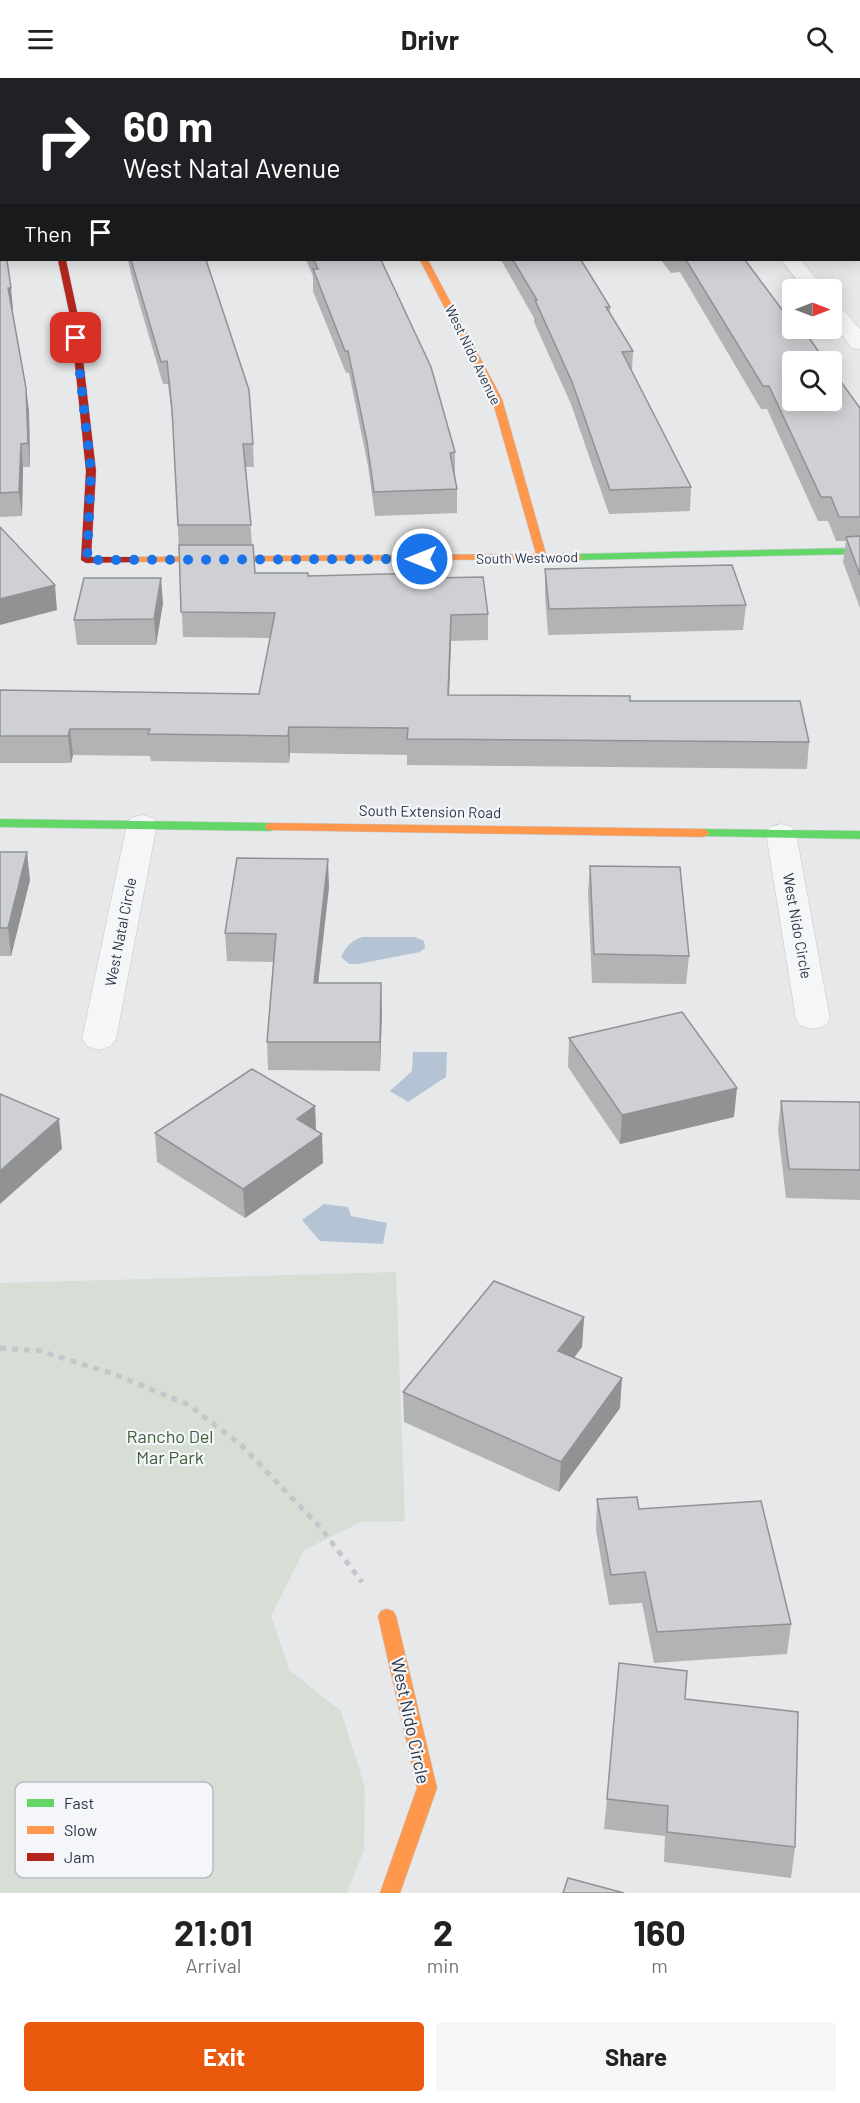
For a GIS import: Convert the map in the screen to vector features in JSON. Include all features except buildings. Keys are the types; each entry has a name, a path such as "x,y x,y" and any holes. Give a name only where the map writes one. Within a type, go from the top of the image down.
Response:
{"street":[{"name":"South Westwood","path":"62,261 74,316 91,471 87,560 542,558 860,551"},
{"name":"West Nido Avenue","path":"425,261 497,399 542,558"},
{"path":"792,261 807,279"},
{"path":"842,321 860,343"},
{"name":"South Extension Road","path":"0,823 860,835"},
{"name":"West Natal Circle","path":"99,1040 142,824"},
{"name":"West Nido Circle","path":"781,833 813,1019"},
{"name":"West Nido Circle","path":"387,1616 427,1788 390,1893"}],"path":[{"path":"0,1348 40,1351 114,1374 189,1405 241,1445 321,1527 387,1616"}],"green space":[{"name":"Rancho Del Mar Park","path":"396,1272 405,1521 361,1522 304,1550 271,1616 290,1671 341,1711 365,1788 364,1850 347,1893 0,1893 0,1283"}],"water":[{"path":"363,937 415,937 424,941 425,948 420,952 349,964 341,957 349,944"},
{"path":"413,1052 447,1052 446,1077 408,1102 390,1091 412,1071"},
{"path":"324,1204 348,1207 351,1216 387,1223 383,1244 320,1241 302,1220"}],"traffic: fast":[{"path":"577,557 860,551"},
{"path":"0,823 271,827"},
{"path":"704,833 860,835"}],"traffic: slow":[{"path":"425,261 497,399 542,558"},
{"path":"132,560 577,557"},
{"path":"271,827 704,833"},
{"path":"387,1616 427,1788 390,1893"}],"traffic: jam":[{"path":"62,261 74,316 91,471 86,560 132,560"}],"route":[{"path":"76,338 91,471 87,560 422,559"}]}
